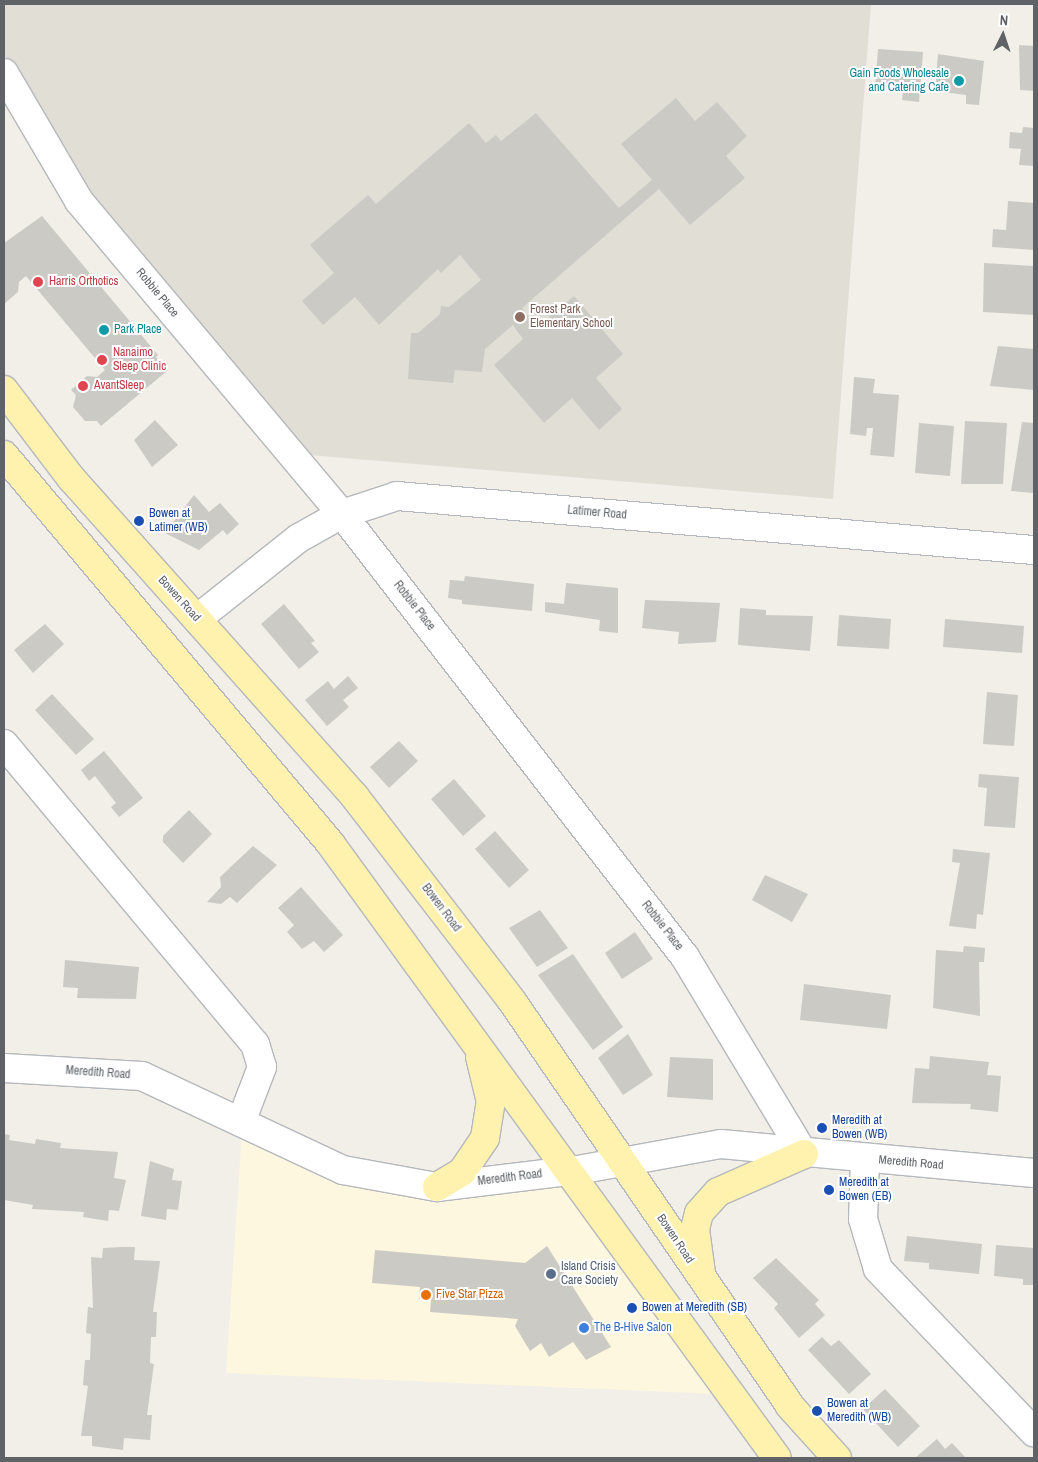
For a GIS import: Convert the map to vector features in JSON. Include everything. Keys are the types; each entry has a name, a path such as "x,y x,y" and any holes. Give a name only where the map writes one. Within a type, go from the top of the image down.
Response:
{"main road":[{"name":"Bowen Road","path":"4,390 71,478 355,797 512,1001 790,1406 837,1458"},
{"path":"4,455 330,843 571,1171 778,1458"},
{"path":"437,1187 462,1172 485,1138 491,1102 488,1074 470,1033"},
{"path":"702,1279 695,1230 699,1213 718,1192 804,1154"}],"street":[{"name":"Robbie Place","path":"4,73 79,201 342,514 685,957 804,1154"},
{"name":"Latimer Road","path":"197,618 298,538 342,514 397,496 1034,550"},
{"path":"4,744 255,1044 262,1067 241,1122"},
{"name":"Meredith Road","path":"4,1068 142,1076 343,1170 437,1187 571,1171 721,1144 804,1154 1034,1173"},
{"path":"864,1159 863,1219 878,1269 1034,1432"}],"shaded area":[{"name":"Forest Park Elementary School","path":"4,4 871,4 833,499 309,455 77,178 4,54"},
{"path":"242,1131 340,1180 567,1180 717,1394 226,1373"}],"building":[{"path":"1019,45 1034,46 1034,91 1020,90"},
{"path":"878,49 923,52 919,102 902,100 903,91 875,89"},
{"name":"Gain Foods Wholesale and Catering Cafe","path":"938,54 984,61 979,105 966,104 966,95 935,91"},
{"path":"676,98 695,121 717,102 747,136 726,156 745,178 690,225 659,189 522,308 537,327 574,296 623,354 596,378 622,409 599,430 572,398 544,423 494,365 523,339 513,325 485,349 482,372 455,370 453,383 408,379 411,333 418,333 440,314 441,306 449,307 481,280 460,255 441,273 438,269 379,325 355,297 323,325 302,301 334,273 310,245 368,195 376,204 469,123 486,143 496,135 501,141 536,113 619,208 652,180 621,144"},
{"path":"1023,127 1034,128 1034,166 1019,165 1021,149 1009,148 1010,132 1022,133"},
{"path":"1008,201 1034,203 1034,250 992,247 993,229 1006,230"},
{"name":"Park Place","path":"42,216 158,355 156,357 167,371 101,426 97,421 85,421 73,407 76,395 71,390 87,376 97,377 105,370 26,276 19,282 18,292 4,304 4,243"},
{"path":"984,263 1034,266 1034,315 983,312"},
{"path":"998,346 1034,349 1034,390 990,386"},
{"path":"854,377 875,379 873,393 899,395 894,457 870,455 873,428 867,428 866,436 850,434"},
{"path":"155,420 178,445 152,467 134,440"},
{"path":"965,421 1007,423 1003,484 961,484"},
{"path":"1022,422 1034,423 1034,493 1011,491"},
{"path":"919,423 954,426 950,476 915,473"},
{"path":"194,495 209,512 220,503 239,524 227,535 223,530 199,550 165,533"},
{"path":"465,576 534,584 532,611 462,604 462,600 448,598 450,580 464,581"},
{"path":"566,583 618,588 618,633 599,631 600,620 545,612 545,602 564,604"},
{"path":"645,600 720,603 716,642 678,644 679,632 642,628"},
{"path":"284,604 315,641 311,643 319,652 299,669 261,624"},
{"path":"740,608 766,610 766,615 813,616 810,651 738,645"},
{"path":"839,615 891,619 889,649 837,646"},
{"path":"945,619 1024,626 1022,653 943,647"},
{"path":"45,624 64,644 33,673 14,650"},
{"path":"348,676 358,688 343,700 349,707 327,726 305,700 328,681 334,689"},
{"path":"987,692 1018,695 1014,746 983,744"},
{"path":"52,694 94,739 76,755 35,710"},
{"path":"399,741 418,761 389,788 370,767"},
{"path":"104,751 143,798 119,817 111,807 116,803 95,776 89,781 81,770"},
{"path":"979,774 1019,777 1015,828 984,826 987,788 978,787"},
{"path":"454,779 486,816 463,836 431,799"},
{"path":"189,810 212,834 183,863 163,842 163,836"},
{"path":"495,831 529,870 509,888 475,849"},
{"path":"253,846 277,865 237,903 230,897 221,904 207,902 221,887 220,877"},
{"path":"953,849 990,853 983,915 977,914 976,929 949,926 960,863 952,862"},
{"path":"765,875 808,894 792,922 752,900"},
{"path":"301,887 343,935 324,952 314,941 302,949 287,932 294,925 278,908"},
{"path":"540,910 568,948 537,967 509,928"},
{"path":"635,932 653,959 622,979 605,953"},
{"path":"964,946 985,948 984,962 979,962 980,1016 933,1008 936,950 963,952"},
{"path":"573,954 623,1027 593,1050 538,975"},
{"path":"65,960 139,967 136,999 77,998 78,988 63,987"},
{"path":"804,984 891,995 887,1029 800,1020"},
{"path":"628,1034 653,1075 623,1095 598,1058"},
{"path":"930,1056 989,1062 987,1075 1001,1076 998,1112 970,1109 971,1104 912,1103 915,1068 929,1069"},
{"path":"670,1057 713,1059 713,1100 667,1097"},
{"path":"4,1134 10,1135 9,1140 35,1144 36,1139 61,1143 60,1148 118,1152 114,1178 126,1180 119,1211 109,1210 108,1221 83,1217 84,1212 32,1209 33,1205 4,1200"},
{"path":"150,1161 174,1169 172,1180 182,1181 178,1210 167,1209 166,1220 141,1216"},
{"path":"907,1236 982,1244 979,1274 929,1269 929,1263 904,1261"},
{"path":"996,1245 1034,1248 1034,1285 1023,1285 1023,1279 994,1276"},
{"path":"547,1246 611,1347 586,1360 573,1342 549,1357 541,1343 530,1351 515,1326 518,1319 430,1312 431,1300 419,1299 420,1287 372,1283 375,1250 525,1263"},
{"path":"135,1247 134,1260 160,1261 153,1312 157,1312 156,1337 151,1337 150,1363 154,1364 147,1415 152,1415 150,1440 124,1438 123,1450 92,1446 92,1436 81,1436 88,1386 83,1385 85,1360 90,1360 91,1334 86,1333 88,1307 93,1308 91,1257 102,1258 103,1248"},
{"path":"776,1258 819,1300 815,1304 825,1315 799,1338 774,1308 778,1304 753,1278"},
{"path":"822,1337 831,1346 839,1340 871,1374 849,1394 808,1350"},
{"path":"885,1389 920,1426 898,1447 863,1409"},
{"path":"937,1439 945,1449 952,1443 966,1458 915,1458"}],"place":[{"name":"Gain Foods Wholesale and Catering Cafe","path":"959,81"},
{"name":"Harris Orthotics","path":"38,282"},
{"name":"Forest Park Elementary School","path":"520,317"},
{"name":"Park Place","path":"104,330"},
{"name":"Nanaimo Sleep Clinic","path":"102,360"},
{"name":"AvantSleep","path":"83,386"},
{"name":"Bowen at Latimer (WB)","path":"139,521"},
{"name":"Meredith at Bowen (WB)","path":"822,1128"},
{"name":"Meredith at Bowen (EB)","path":"829,1190"},
{"name":"Island Crisis Care Society","path":"551,1274"},
{"name":"Five Star Pizza","path":"426,1295"},
{"name":"Bowen at Meredith (SB)","path":"632,1308"},
{"name":"The B-Hive Salon","path":"584,1328"},
{"name":"Bowen at Meredith (WB)","path":"817,1411"}]}
